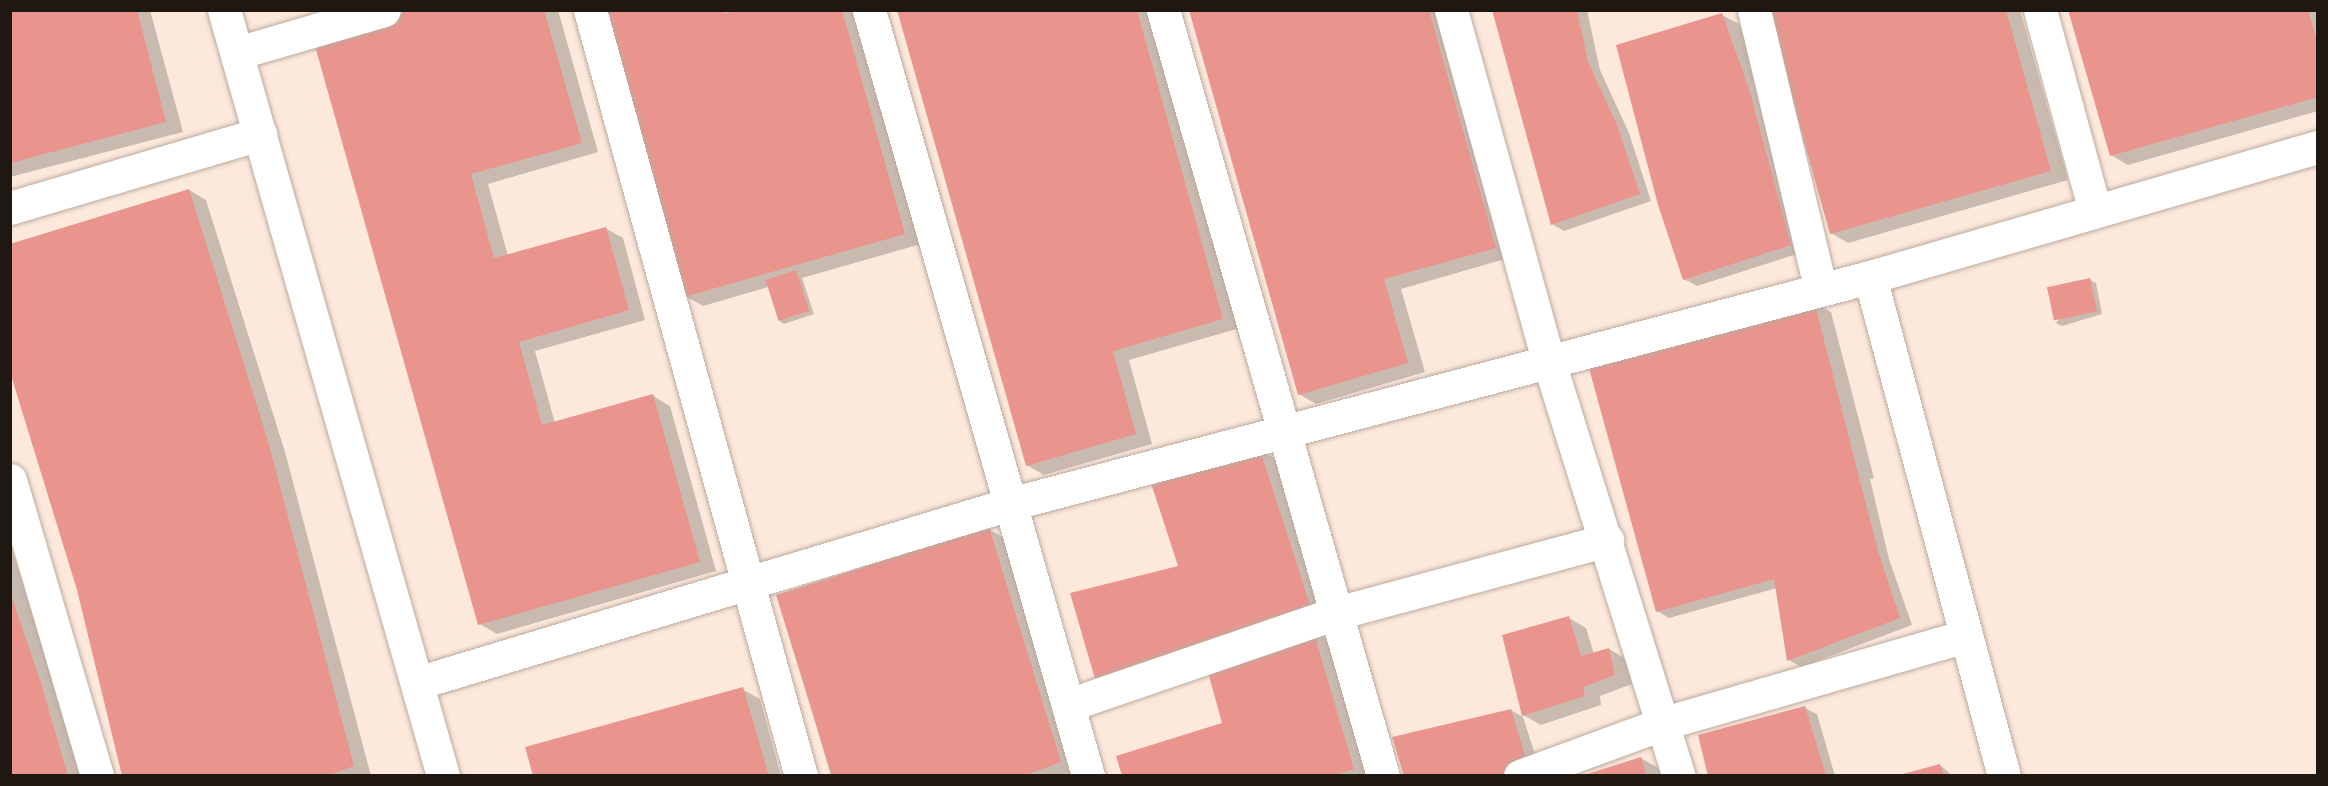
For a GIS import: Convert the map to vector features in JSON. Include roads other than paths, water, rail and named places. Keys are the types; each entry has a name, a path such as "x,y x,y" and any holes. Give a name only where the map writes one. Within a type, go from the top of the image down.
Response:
{"street":[{"path":"224,10 443,776"},
{"path":"237,53 384,10"},
{"path":"590,10 801,776"},
{"path":"869,10 1088,776"},
{"path":"1163,10 1383,776"},
{"path":"1451,10 1548,359 1607,540 1679,776"},
{"path":"1754,10 1820,287"},
{"path":"2040,10 2095,212"},
{"path":"10,208 260,134"},
{"path":"417,683 747,580 1010,504 1820,287 1870,277 2318,147"},
{"path":"1870,277 2004,776"},
{"path":"10,480 97,776"},
{"path":"1068,705 1336,613 1607,540"},
{"path":"1520,776 1664,723 1965,636"}]}
